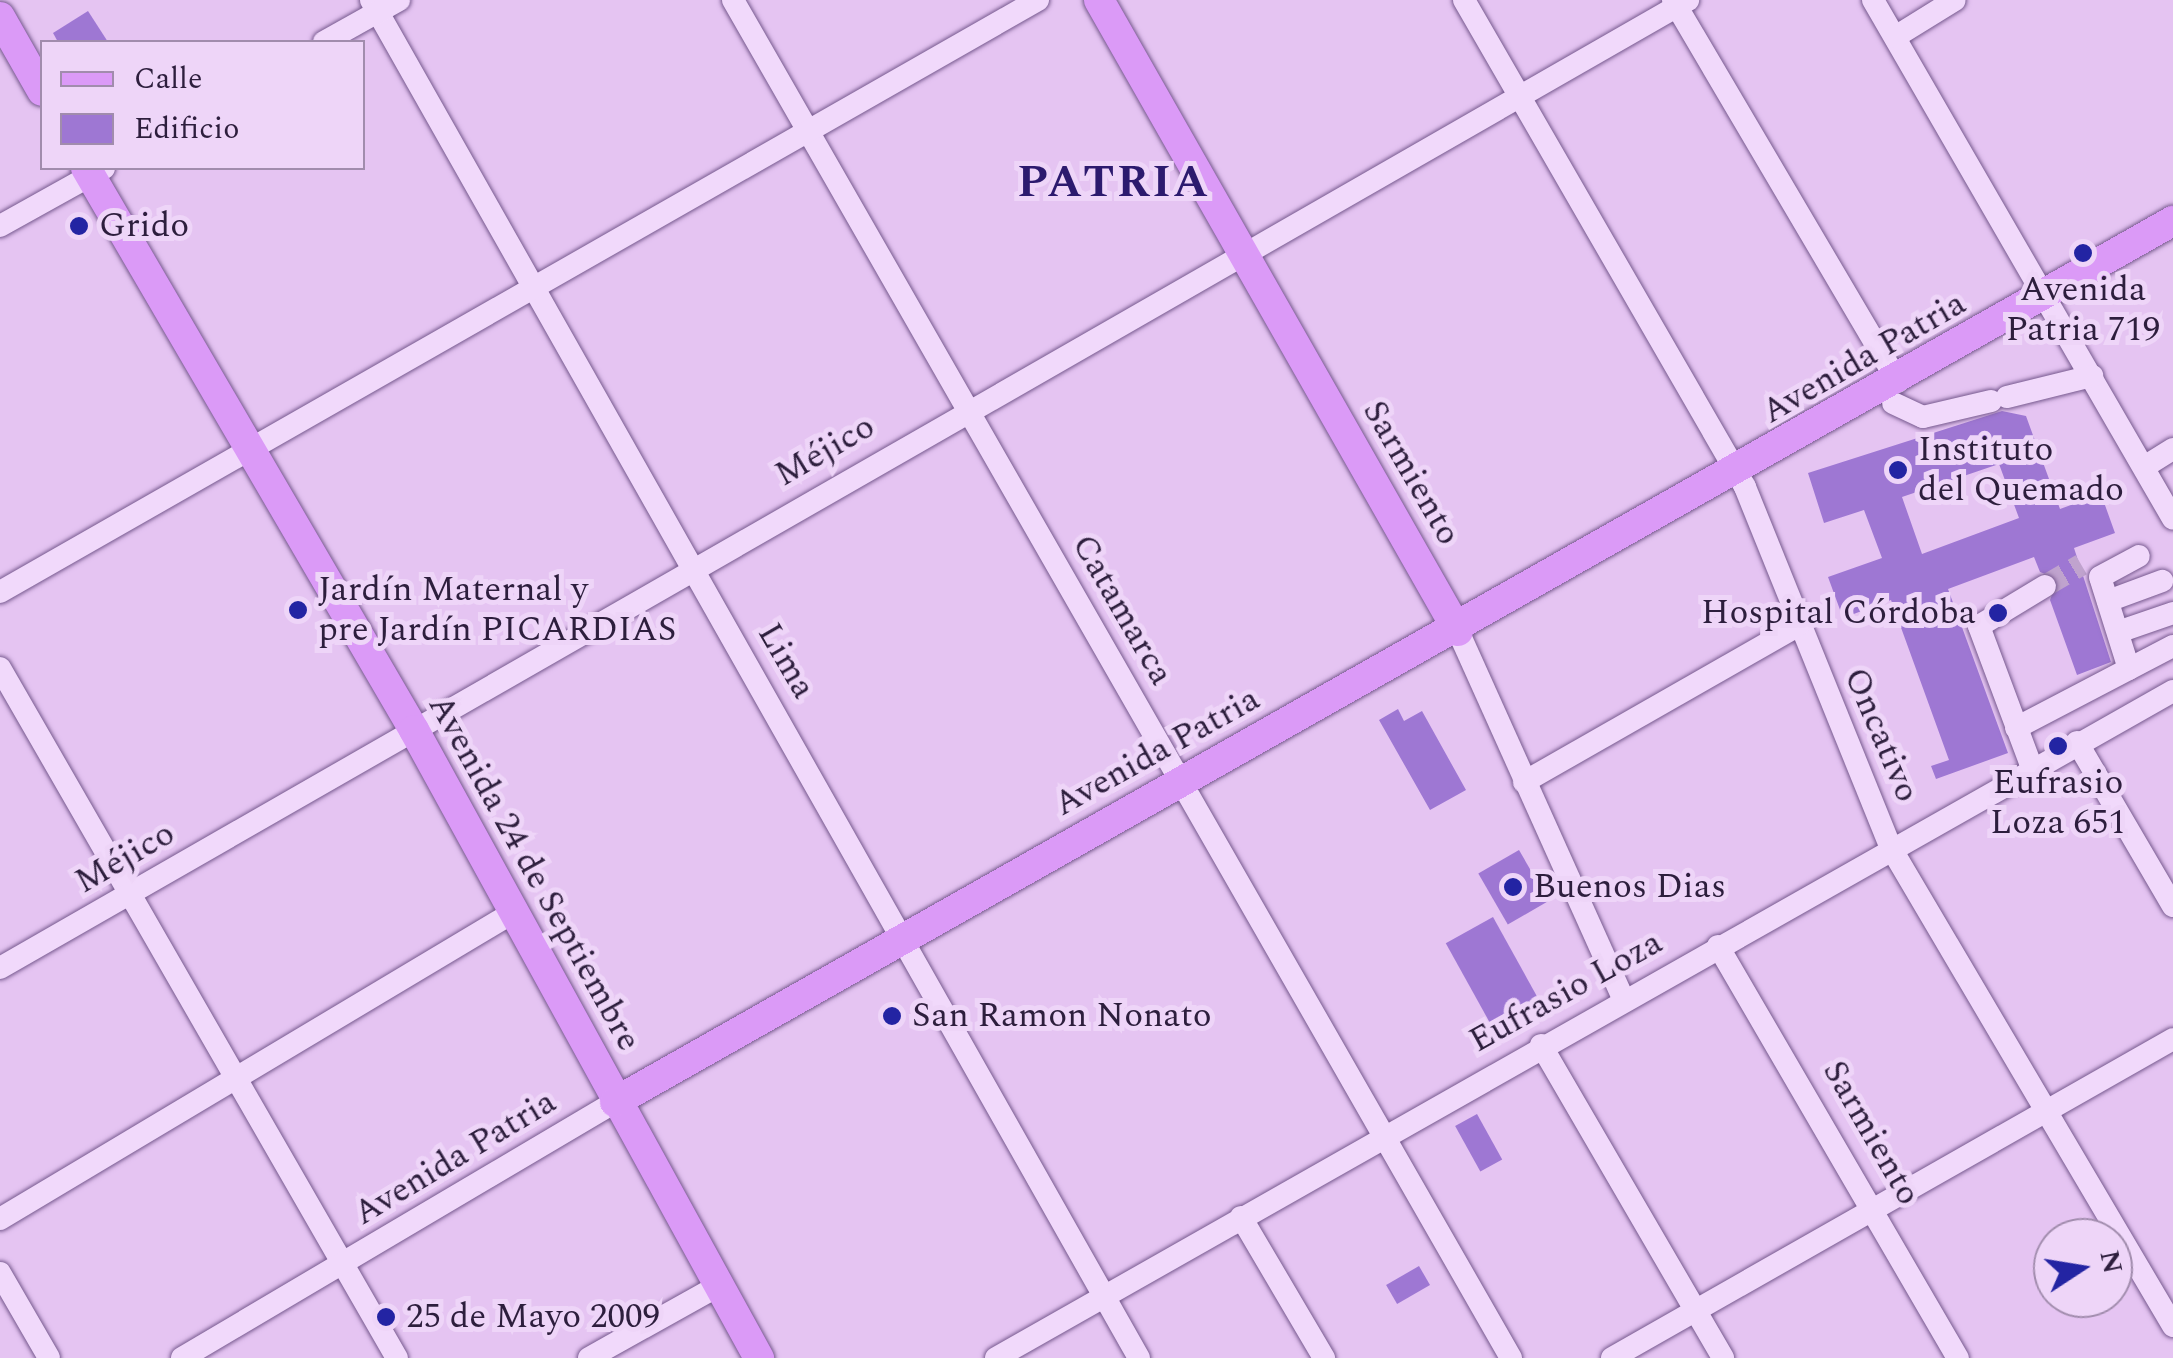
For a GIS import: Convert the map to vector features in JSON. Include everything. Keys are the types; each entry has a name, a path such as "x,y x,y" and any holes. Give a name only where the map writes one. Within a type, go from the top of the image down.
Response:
{"main road":[{"name":"Sarmiento","path":"1099,0 1461,638"},
{"path":"0,17 40,87"},
{"name":"Avenida 24 de Septiembre","path":"94,170 514,912 782,1358"},
{"name":"Avenida Patria","path":"631,1110 906,943 1461,638 2050,303 2173,221"},
{"name":"Avenida Patria","path":"2050,303 2173,244"},
{"name":"Avenida 24 de Septiembre","path":"631,1110 718,1286 759,1358"}],"street":[{"path":"327,40 374,6 399,0"},
{"name":"Catamarca","path":"734,0 965,410 1511,1358"},
{"path":"0,592 1038,0"},
{"name":"Oncativo","path":"1464,0 1740,480 1892,848 2173,1326"},
{"path":"1872,0 2173,519"},
{"path":"1894,38 1954,0"},
{"path":"1679,2 1895,392 1923,417 1999,399 2060,391 2092,376"},
{"name":"Méjico","path":"0,968 1679,2"},
{"name":"Lima","path":"374,6 1139,1358"},
{"path":"0,226 94,170"},
{"path":"2144,467 2173,449"},
{"path":"2129,669 2108,601 2091,568 2138,556"},
{"path":"2108,601 2162,582"},
{"path":"2032,768 1979,626 2045,586"},
{"path":"2118,632 2173,613"},
{"path":"1524,782 1798,626"},
{"name":"Sarmiento","path":"1461,638 1624,1000"},
{"path":"2016,728 2173,646"},
{"path":"0,668 397,1358"},
{"name":"Eufrasio Loza","path":"996,1358 1541,1045 2173,690"},
{"path":"2077,742 2173,906"},
{"path":"0,1219 514,912"},
{"name":"Sarmiento","path":"1718,946 1958,1358"},
{"path":"1612,1358 2173,1040"},
{"path":"1541,1045 1723,1358"},
{"name":"Avenida Patria","path":"182,1358 631,1110"},
{"path":"1240,1216 1324,1358"},
{"path":"0,1273 49,1358"},
{"path":"589,1358 718,1286"}],"building":[{"path":"88,11 107,40 57,40 53,33"},
{"path":"2002,411 2026,416 2060,509 2101,494 2115,533 2074,548 2111,662 2077,675 2050,600 2058,579 2040,572 2034,557 1948,589 2008,753 1936,779 1931,766 1949,760 1891,600 1843,618 1828,577 1882,558 1864,510 1824,523 1808,473","holes":["1999,464 2019,518 1922,554 1902,497"]},
{"path":"1398,709 1404,721 1422,711 1466,790 1430,810 1379,720"},
{"name":"Buenos Dias","path":"1519,850 1548,901 1508,925 1478,874"},
{"path":"1493,917 1538,997 1490,1024 1446,943"},
{"path":"1477,1114 1502,1159 1480,1172 1455,1126"},
{"path":"1419,1266 1430,1285 1397,1304 1386,1285"}],"tunnel":[{"path":"2045,586 2081,565"}],"place":[{"name":"Grido","path":"79,226"},
{"name":"Avenida Patria 719","path":"2083,253"},
{"name":"Instituto del Quemado","path":"1898,470"},
{"name":"Jardín Maternal y pre Jardín PICARDIAS","path":"298,610"},
{"name":"Hospital Córdoba","path":"1998,613"},
{"name":"Eufrasio Loza 651","path":"2058,746"},
{"name":"Buenos Dias","path":"1513,887"},
{"name":"San Ramon Nonato","path":"892,1016"},
{"name":"25 de Mayo 2009","path":"386,1317"}],"district":[{"name":"PATRIA","path":"1114,183"}]}
